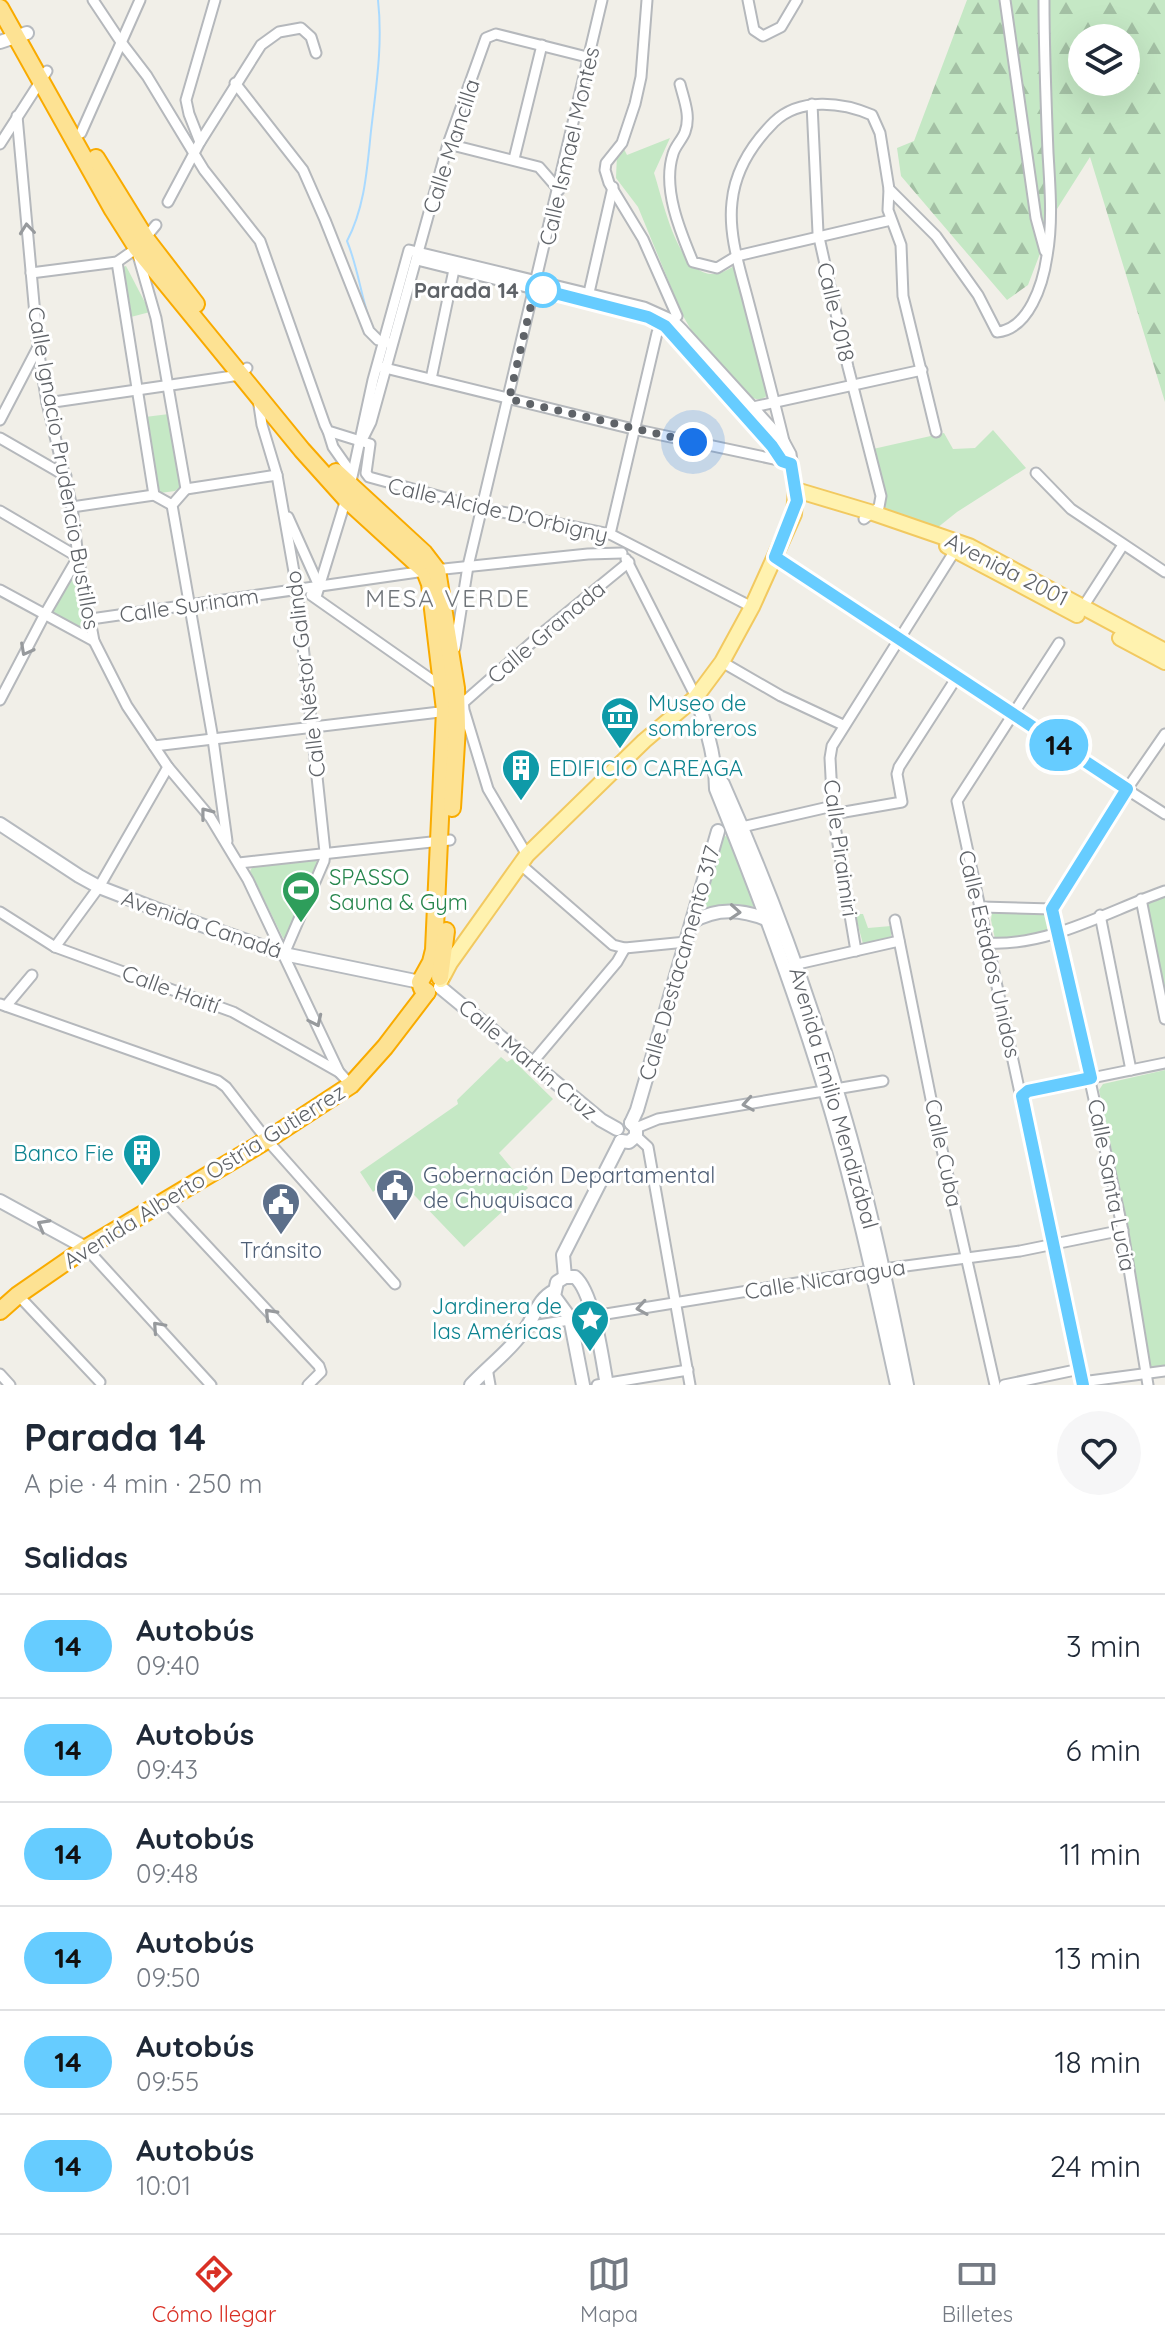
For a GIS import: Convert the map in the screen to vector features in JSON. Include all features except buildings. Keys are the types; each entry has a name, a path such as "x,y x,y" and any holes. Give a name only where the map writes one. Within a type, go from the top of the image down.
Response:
{"highway":[{"path":"7,0 113,210 261,396 431,570 452,666 455,708 431,962 436,977"},
{"path":"0,8 22,35"},
{"path":"44,76 81,133 141,244"},
{"path":"431,570 442,687 455,708"},
{"name":"Avenida Alberto Ostria Gutierrez","path":"0,1311 86,1248 267,1140 351,1085 385,1047 436,977"}],"main road":[{"path":"0,42 22,35"},
{"path":"436,977 524,860 644,741 696,697 722,662 752,607 775,557 797,496"},
{"name":"Avenida 2001","path":"797,496 957,546 1165,651"},
{"name":"Avenida 2001","path":"957,546 1165,662"},
{"name":"Avenida Emilio Mendizábal","path":"696,697 716,775 716,789 773,918"},
{"name":"Avenida Emilio Mendizábal","path":"716,775 742,827 831,1090 907,1385"},
{"name":"Avenida Canadá","path":"0,824 99,887 284,954 436,977"},
{"name":"Calle Destacamento 317","path":"634,1129 718,831"},
{"path":"692,922 718,911 773,918"},
{"name":"Calle Martín Cruz","path":"436,977 531,1064 619,1135"},
{"path":"549,1293 622,1124 634,1129"},
{"path":"0,1201 86,1248"},
{"path":"563,1255 565,1277"},
{"name":"Avenida Emilio Mendizábal","path":"878,1270 897,1385"},
{"path":"471,1385 526,1327 557,1282 565,1277 575,1277 584,1290 593,1315 603,1384"},
{"path":"560,1304 569,1307 578,1303 584,1290"},
{"path":"549,1293 570,1318 583,1385"}],"street":[{"path":"93,0 147,76 194,153 260,241 349,486"},
{"path":"81,133 140,0"},
{"path":"200,142 186,100 215,0"},
{"name":"Calle Ismael Montes","path":"452,666 468,566 591,58 602,0"},
{"path":"610,534 657,333 677,316 643,239 606,175 606,163 622,143 635,104 641,77 647,0"},
{"path":"748,0 754,30 763,36 781,27 797,0"},
{"path":"1005,0 1036,218 1047,258"},
{"path":"889,189 936,236 978,295 997,332 1009,331 1022,322 1036,294 1047,258 1051,215 1044,0"},
{"path":"168,202 200,142 261,45 279,32 301,28 311,37 316,53"},
{"name":"Calle Mancilla","path":"361,442 363,422 448,144 486,38 490,34 542,45"},
{"path":"514,159 542,45 591,58"},
{"path":"18,145 1,139 44,76"},
{"path":"235,83 303,170 369,331 373,337 389,343"},
{"path":"680,84 688,114 685,132 673,153 670,174 680,230 693,262 717,268 737,256 891,220"},
{"path":"784,441 737,256 732,201 741,169 759,137 781,115 812,104 852,106 872,115 880,133 891,220 901,245 903,296 936,432"},
{"name":"Calle 2018","path":"812,104 819,237 881,496 879,507 869,516"},
{"name":"Calle Ignacio Prudencio Bustillos","path":"17,116 38,348 47,403 72,507 94,641 127,706 168,767 210,817 239,863 339,1072 351,1085"},
{"path":"448,144 539,167 559,190"},
{"path":"588,297 613,187"},
{"path":"31,273 117,262 141,244 156,225"},
{"path":"141,244 186,489"},
{"path":"415,254 588,297 669,323 784,441 791,454 786,463"},
{"path":"117,262 154,495"},
{"path":"431,379 455,265"},
{"path":"669,323 786,463 797,496"},
{"path":"0,420 38,348"},
{"path":"382,367 786,463"},
{"path":"753,407 922,370"},
{"path":"47,403 168,386 243,371"},
{"name":"Calle Néstor Galindo","path":"261,396 262,425 277,475 297,589 325,852 324,861 284,954"},
{"path":"316,597 361,442 328,431"},
{"path":"0,438 66,476"},
{"name":"Calle Alcide D'Orbigny","path":"361,442 370,444 366,473 375,481 482,508 610,534 624,548 752,607"},
{"path":"1036,473 1071,509 1165,572"},
{"path":"172,505 186,489 277,475"},
{"path":"72,507 154,495 172,505"},
{"path":"280,499 319,586"},
{"path":"172,505 213,739 228,845"},
{"path":"0,511 78,557 0,700"},
{"path":"1083,607 1123,545"},
{"name":"Calle Piraimiri","path":"856,951 833,810 830,758 835,737 957,546"},
{"name":"Calle Surinam","path":"91,619 431,570 624,548"},
{"name":"Avenida Emilio Mendizábal","path":"624,548 696,697"},
{"path":"775,557 1165,814"},
{"name":"Calle Granada","path":"455,708 629,562"},
{"path":"297,589 316,597 442,687"},
{"path":"0,590 94,641"},
{"name":"Calle Estados Unidos","path":"1059,643 957,801 1083,1384"},
{"path":"722,662 781,696 843,725"},
{"path":"742,827 833,810 902,802 897,774 899,767 957,677"},
{"path":"154,746 455,708 488,789 524,860 613,945 625,948 686,942"},
{"path":"981,907 1052,909 1165,734"},
{"path":"55,947 99,887 168,767"},
{"name":"Calle Destacamento 317","path":"718,831 721,802"},
{"path":"239,863 444,840"},
{"path":"989,943 1012,944 1059,933 1165,891"},
{"path":"1141,899 1165,1019"},
{"name":"Calle Santa Lucia","path":"1052,909 1123,1230 1148,1385"},
{"name":"Calle Haití","path":"0,912 55,947 213,1003 339,1072"},
{"path":"1100,915 1131,1070"},
{"name":"Calle Cuba","path":"895,920 934,1114 995,1385"},
{"path":"791,966 899,941"},
{"path":"531,1064 617,962 625,948"},
{"path":"32,975 3,1005 218,1081 395,1284"},
{"path":"1022,1096 1028,1091 1165,1063"},
{"path":"690,1385 648,1147 634,1129 658,1119 883,1081"},
{"path":"165,1201 321,1372 308,1385"},
{"name":"Calle Nicaragua","path":"526,1327 878,1270 968,1259 1123,1230"},
{"path":"86,1248 211,1385"},
{"path":"18,1295 100,1382"},
{"path":"487,1368 490,1385"},
{"path":"1004,1385 1080,1369"},
{"path":"603,1384 688,1370"},
{"path":"1083,1384 1165,1371"},
{"path":"0,1374 10,1385"}],"green space":[{"path":"967,0 1165,0 1165,402 1090,157 1057,209 1028,285 1007,300 901,176 897,148 914,141"},
{"path":"670,138 654,173 671,227 689,262 702,272 717,274 735,265 768,389 767,396 761,399 747,394 694,335 682,314 638,207 616,178 617,154 623,147 627,155"},
{"path":"126,266 150,312 127,318 120,268"},
{"path":"169,414 181,486 175,491 160,493 145,417"},
{"path":"993,430 1026,468 937,528 885,512 886,498 873,449 944,433 953,449 975,448"},
{"path":"75,570 80,571 87,630 83,631 51,612"},
{"path":"724,836 731,837 754,907 726,904 699,910"},
{"path":"314,859 319,863 287,938 283,938 250,871 253,866"},
{"path":"1165,896 1165,999 1146,908 1147,902"},
{"path":"992,912 1048,913 1053,928 1051,933 1021,940 995,939"},
{"path":"855,914 863,914 868,928 891,926 891,938 863,944"},
{"path":"501,1057 507,1062 512,1059 553,1099 499,1153 528,1188 464,1247 394,1174 373,1192 360,1172 458,1104 457,1100"},
{"path":"1165,1070 1165,1366 1151,1368 1129,1232 1099,1090 1103,1084"}],"waterway":[{"path":"368,315 347,241 358,215 366,174 378,66 378,0"}],"bus line":[{"name":"14","path":"535,288 648,317 665,326 782,461 791,464 797,501 775,557 1127,789 1052,909 1091,1078 1028,1091 1022,1096 1083,1385"}],"place":[{"name":"Parada 14","path":"543,290"},
{"name":"Museo de sombreros","path":"620,750"},
{"name":"EDIFICIO CAREAGA","path":"521,802"},
{"name":"SPASSO Sauna & Gym","path":"301,924"},
{"name":"Banco Fie","path":"142,1187"},
{"name":"Gobernación Departamental de Chuquisaca","path":"395,1222"},
{"name":"Tránsito","path":"281,1236"},
{"name":"Jardinera de las Américas","path":"590,1353"}],"district":[{"name":"MESA VERDE","path":"448,598"}],"route":[{"path":"543,290 535,288 509,399 693,442"}]}
